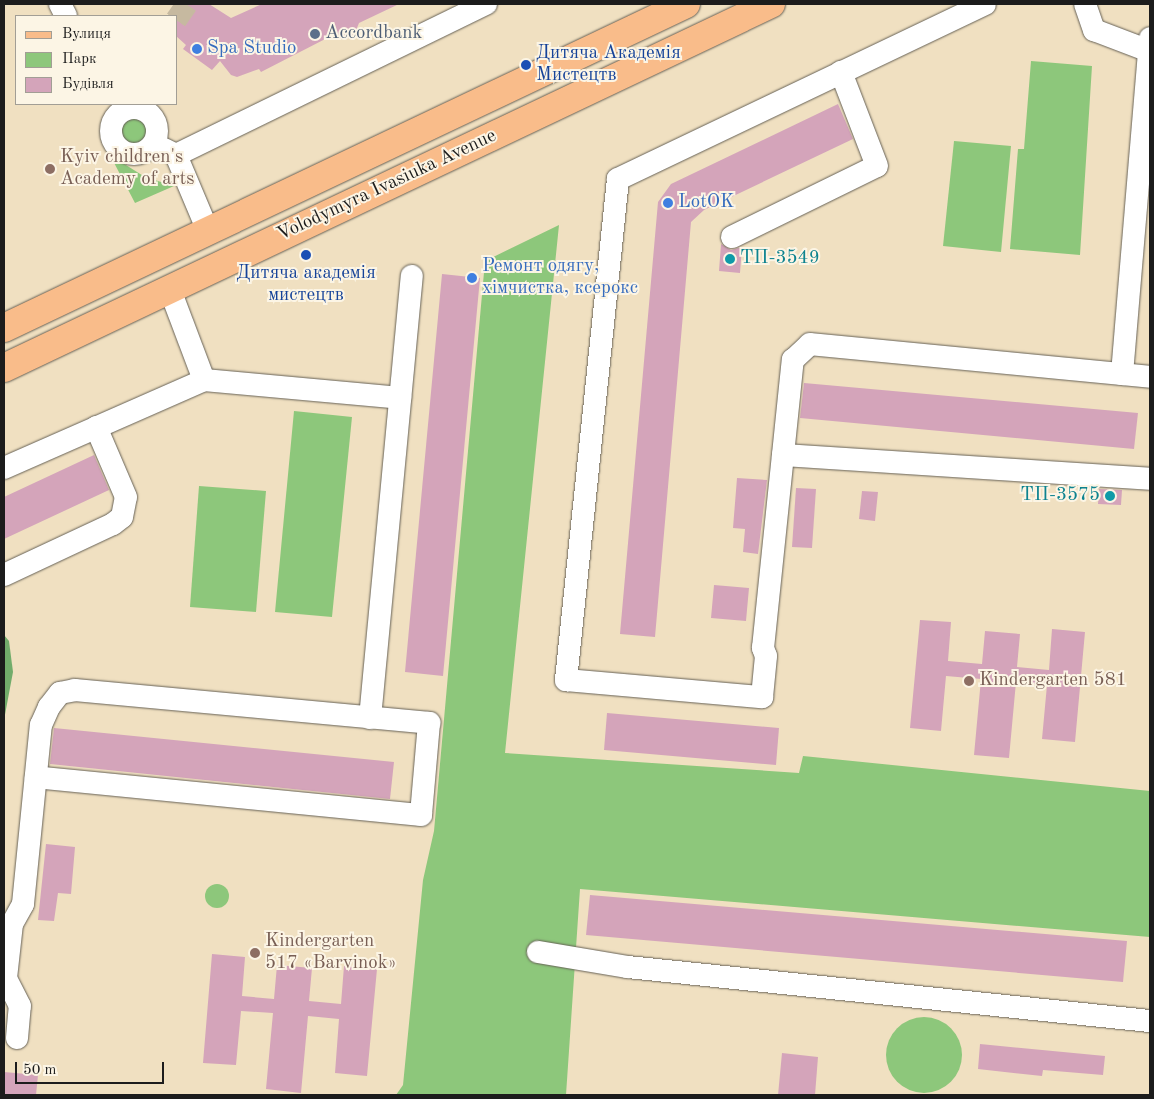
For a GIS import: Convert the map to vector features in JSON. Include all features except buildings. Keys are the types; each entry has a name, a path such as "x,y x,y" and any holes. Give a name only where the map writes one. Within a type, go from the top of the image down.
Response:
{"main road":[{"name":"Volodymyra Ivasiuka Avenue","path":"4,328 686,4"},
{"name":"Volodymyra Ivasiuka Avenue","path":"4,368 771,4"},
{"path":"208,231 222,264"}],"lane":[{"path":"176,155 486,4"},
{"path":"985,4 618,179 566,680 762,697 766,656 763,648 793,360 810,344 1150,377"},
{"path":"1085,4 1094,30 1150,44 1122,374"},
{"path":"732,237 877,166 841,72"},
{"path":"120,108 139,109 152,116 157,130 153,144 142,153 120,149 112,137 120,108"},
{"path":"153,144 176,155 208,231"},
{"path":"370,718 412,276"},
{"path":"170,290 204,380"},
{"path":"4,468 204,380 400,398"},
{"path":"4,575 113,524 122,517 126,497 96,427"},
{"path":"783,455 1150,479"},
{"path":"18,1038 20,1006 6,978 12,924 23,904 41,725 49,707 60,694 75,690 429,723 421,815 36,777"},
{"path":"538,952 628,968 1150,1021"}],"green space":[{"path":"1031,61 1092,66 1080,255 1010,249 1018,149 1024,149"},
{"path":"134,117 144,121 148,131 144,141 134,145 124,141 120,131 124,121"},
{"path":"954,141 1011,146 1001,252 943,246"},
{"path":"110,155 145,177 174,186 135,203"},
{"path":"559,225 505,753 799,773 803,756 1150,791 1150,937 580,889 566,1095 396,1095 403,1085 423,880 434,831 485,261"},
{"path":"294,411 352,417 332,617 275,612"},
{"path":"199,486 266,491 256,612 190,607"},
{"path":"4,635 9,641 13,672 4,720"},
{"path":"217,884 222,885 228,891 228,901 222,907 217,908 212,907 206,901 205,896 206,891 212,885"},
{"path":"917,1017 931,1017 945,1023 956,1034 962,1048 959,1070 951,1082 931,1093 917,1093 903,1087 892,1076 886,1062 886,1048 892,1034 903,1023"}],"tunnel":[{"path":"178,17 187,4"}],"place":[{"name":"Accordbank","path":"315,34"},
{"name":"Spa Studio","path":"197,49"},
{"name":"Дитяча Академія Мистецтв","path":"526,65"},
{"name":"Kyiv children's Academy of arts","path":"50,169"},
{"name":"LotOK","path":"668,203"},
{"name":"Дитяча академія мистецтв","path":"306,255"},
{"name":"ТП-3549","path":"730,259"},
{"name":"Ремонт одягу, хімчистка, ксерокс","path":"472,278"},
{"name":"ТП-3575","path":"1110,496"},
{"name":"Kindergarten 581","path":"969,681"},
{"name":"Kindergarten 517 «Barvinok»","path":"255,953"}]}
